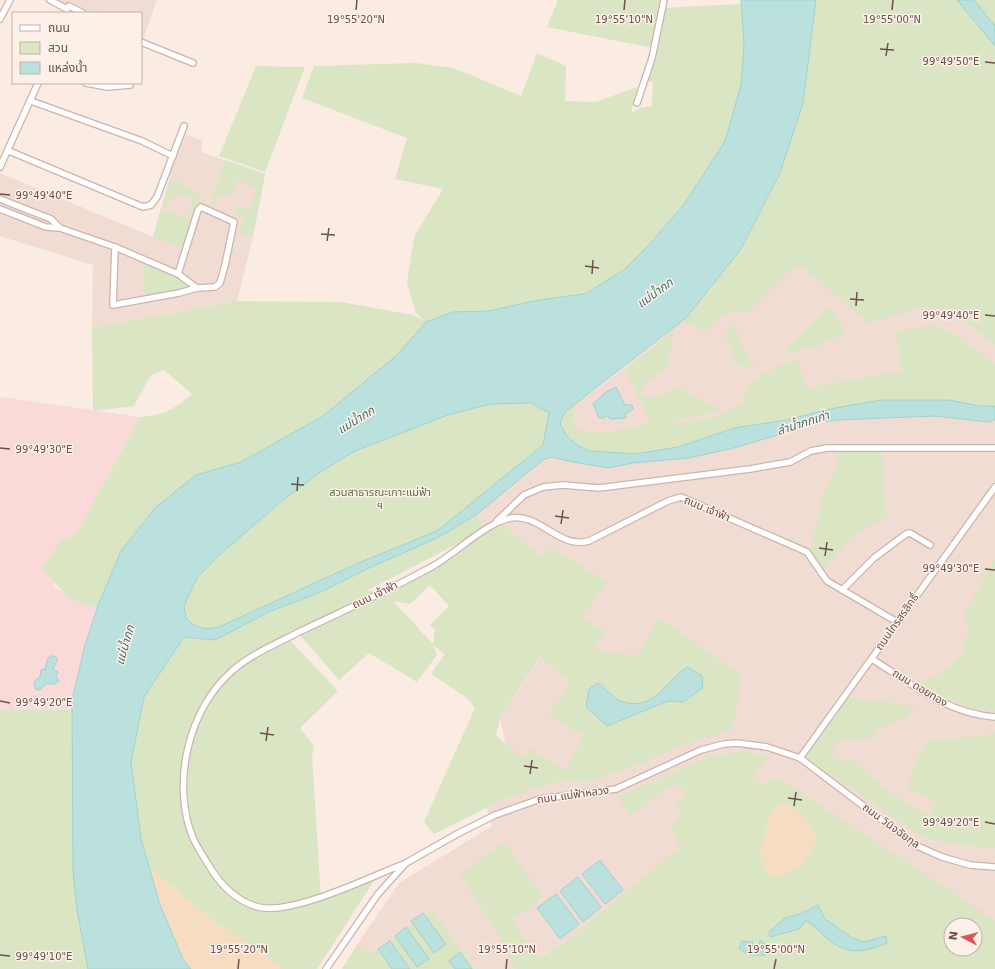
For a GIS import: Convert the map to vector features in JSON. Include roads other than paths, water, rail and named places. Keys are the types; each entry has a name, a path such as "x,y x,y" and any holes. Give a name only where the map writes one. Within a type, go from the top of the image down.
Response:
{"street":[{"path":"0,19 10,0"},
{"path":"50,0 67,10 78,12"},
{"path":"67,10 74,0"},
{"path":"637,103 652,58 664,0"},
{"path":"142,42 193,64"},
{"path":"0,167 9,151 38,84"},
{"path":"92,84 108,87 130,85"},
{"path":"31,101 142,141 173,156"},
{"path":"9,151 143,207 151,205 157,196 184,126"},
{"path":"0,199 51,219 60,228"},
{"path":"115,247 113,305 179,293 197,288 215,287 220,283 234,222 201,207 198,210 178,274"},
{"path":"0,209 46,227 60,228 115,247 178,274 197,288"},
{"path":"497,521 524,495 543,487 563,485 599,488 750,470 790,462 811,451 827,448 995,448"},
{"name":"ถนนไกรสรสิทธิ์","path":"800,758 995,487"},
{"name":"ถนน เจ้าฟ้า","path":"406,863 321,897 300,903 273,907 259,907 238,899 214,875 193,838 184,802 185,765 195,725 211,693 232,671 265,650 450,557 497,521 514,517 530,520 567,541 578,544 589,541 668,501 681,497 807,552 827,581 897,622"},
{"path":"842,590 874,558 906,534 910,533 930,545"},
{"name":"ถนน ดอยทอง","path":"872,659 948,706 982,716 995,717"},
{"name":"ถนน แม่ฟ้าหลวง","path":"326,969 378,894 406,863 495,814 540,798 616,789 714,746 737,743 767,747 800,758"},
{"name":"ถนน วินิจฉัยกุล","path":"800,758 915,845 942,857 970,865 995,867"},
{"name":"ถนน แม่ฟ้าหลวง","path":"330,969 342,946"}],"water":[{"path":"741,0 816,0 803,103 780,173 741,249 686,318 565,412 560,423 566,435 577,445 589,451 635,454 678,447 734,428 787,420 830,409 881,400 949,400 980,406 995,406 995,420 988,422 935,416 837,420 809,423 781,434 730,449 688,458 633,463 609,468 552,457 543,460 476,515 439,537 367,569 321,592 271,611 215,640 184,637 144,697 131,762 141,839 160,905 183,959 191,969 88,969 77,910 73,871 72,700 85,645 99,603 121,551 155,508 196,475 241,462 323,416 397,355 426,322 453,312 488,311 534,301 587,293 625,269 648,246 685,203 725,141 741,85 744,43","holes":["531,403 549,413 543,445 437,531 356,564 219,627 205,629 192,624 186,618 184,606 197,578 217,557 282,501 319,473 355,451 448,415 490,404"]},
{"path":"957,0 974,0 995,25 995,46"},
{"path":"616,387 625,405 632,405 633,409 625,414 626,418 610,419 608,416 605,416 604,418 599,418 593,404 606,392"},
{"path":"55,656 58,659 53,669 58,672 56,675 59,681 55,684 46,684 40,690 35,689 34,682 40,677 41,670 45,669 48,658"},
{"path":"687,667 702,676 703,688 683,702 668,701 607,726 586,707 589,689 598,683 620,701 634,704 651,699"},
{"path":"600,860 623,890 605,904 582,874"},
{"path":"578,877 601,907 583,922 560,891"},
{"path":"556,894 579,924 560,939 537,908"},
{"path":"818,905 825,919 851,937 864,942 886,936 887,943 861,951 846,949 831,942 806,921 799,929 770,937 769,932 785,918 800,914"},
{"path":"423,913 446,944 434,953 411,921"},
{"path":"406,927 429,959 417,967 395,936"},
{"path":"760,940 775,951 766,955 757,956 747,953 739,948 742,941 753,942 753,946 759,946"},
{"path":"390,941 410,969 392,969 378,949"},
{"path":"460,952 472,969 455,969 449,961"}],"water label":[{"name":"แม่น้ำกก","path":"655,293"},
{"name":"แม่น้ำกก","path":"356,420"},
{"name":"ลำน้ำกกเก่า","path":"803,423"},
{"name":"แม่น้ำกก","path":"125,645"}],"park label":[{"name":"สวนสาธารณะเกาะแม่ฟ้า ฯ","path":"380,498"}]}
